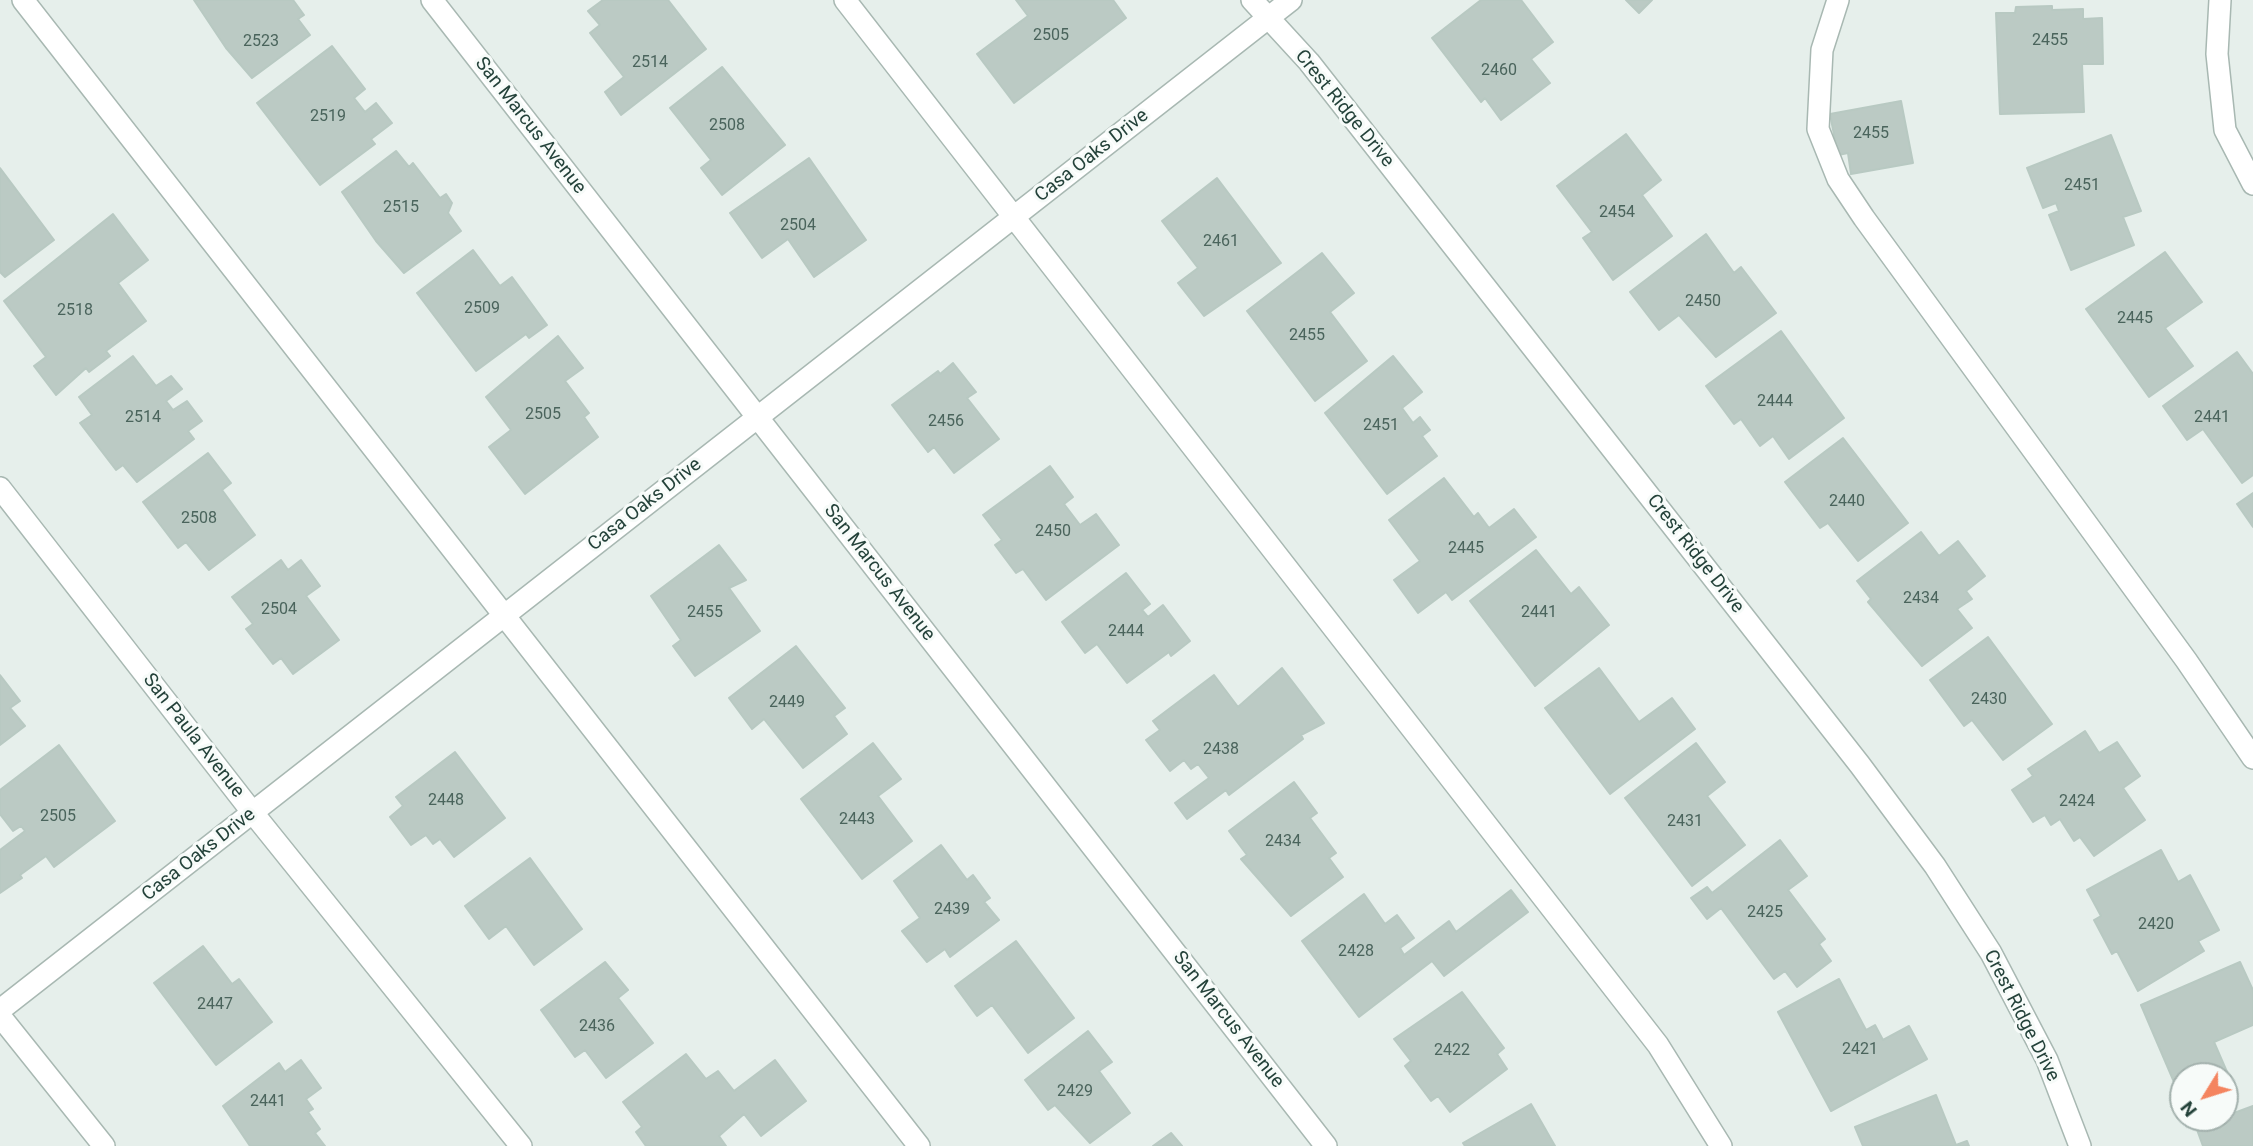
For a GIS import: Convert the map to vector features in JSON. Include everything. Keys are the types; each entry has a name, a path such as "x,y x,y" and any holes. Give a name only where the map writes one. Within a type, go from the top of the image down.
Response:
{"street":[{"path":"23,0 919,1146"},
{"name":"San Marcus Avenue","path":"432,0 1326,1146"},
{"path":"845,0 1658,1045 1721,1146"},
{"name":"Crest Ridge Drive","path":"1252,0 1309,62 1860,765 1935,866 1991,953 2041,1048 2080,1146"},
{"name":"Casa Oaks Drive","path":"0,1010 1291,0"},
{"path":"1838,0 1822,50 1818,129 1838,179 2186,660 2253,758"},
{"path":"2220,0 2217,54 2225,130 2253,184"},
{"name":"San Paula Avenue","path":"0,488 253,813 521,1146"},
{"path":"0,1016 104,1146"}],"building":[{"path":"194,0 293,0 304,15 298,19 310,35 252,78 226,48"},
{"path":"603,0 668,0 706,49 621,115 605,92 624,77 590,33 600,25 588,11"},
{"path":"1016,0 1113,0 1126,18 1014,103 977,54 1028,16"},
{"path":"1481,0 1521,0 1553,42 1531,59 1550,83 1501,120 1485,98 1481,102 1432,38"},
{"path":"1626,0 1652,0 1639,13"},
{"path":"2052,6 2052,10 2083,9 2083,19 2102,18 2103,64 2082,64 2084,112 2000,114 1996,13 2015,13 2016,7"},
{"path":"332,46 365,89 354,98 365,112 376,103 392,123 371,139 375,144 320,185 257,103"},
{"path":"722,67 785,145 722,195 701,168 711,160 670,108"},
{"path":"1901,101 1913,163 1851,174 1848,153 1838,155 1830,114"},
{"path":"1626,134 1661,180 1642,195 1672,236 1613,280 1583,238 1592,232 1557,186"},
{"path":"2111,135 2141,211 2123,217 2134,245 2071,270 2049,215 2059,211 2056,203 2043,208 2027,168"},
{"path":"396,151 409,167 413,163 440,198 446,194 452,203 448,213 461,231 404,273 376,241 342,192"},
{"path":"809,158 866,240 814,277 788,239 762,258 730,213"},
{"path":"0,168 54,240 5,277 0,272"},
{"path":"1217,178 1281,263 1204,316 1178,283 1198,268 1162,221"},
{"path":"113,214 148,260 118,283 146,321 106,351 110,356 89,372 86,368 56,395 34,366 46,357 4,301"},
{"path":"1706,234 1734,273 1741,267 1776,313 1716,357 1679,315 1659,330 1630,292"},
{"path":"473,250 500,286 512,277 547,325 529,338 526,334 476,371 417,293"},
{"path":"2165,252 2202,302 2165,328 2193,366 2149,397 2086,309"},
{"path":"1322,253 1354,293 1330,312 1367,361 1315,401 1247,311"},
{"path":"1781,331 1844,418 1789,459 1773,436 1760,446 1741,419 1734,424 1706,386"},
{"path":"558,336 583,368 565,381 589,413 584,417 598,437 525,494 489,447 511,430 486,397"},
{"path":"2237,352 2253,374 2253,475 2242,483 2203,429 2187,440 2163,406"},
{"path":"133,356 156,386 171,376 182,389 166,401 173,410 187,401 202,421 188,431 194,439 137,482 123,465 116,470 80,423 92,415 79,397"},
{"path":"1393,356 1422,392 1402,408 1413,423 1420,417 1430,430 1422,436 1437,456 1387,494 1325,413"},
{"path":"953,363 976,392 967,398 999,439 954,473 934,447 928,452 892,405"},
{"path":"1843,438 1908,523 1858,561 1828,523 1820,528 1785,482"},
{"path":"208,453 231,483 222,490 255,535 209,570 186,542 178,548 143,502"},
{"path":"1050,466 1073,497 1064,504 1080,525 1096,514 1119,545 1046,600 1023,569 1016,573 995,545 1002,540 983,515"},
{"path":"1444,478 1474,517 1478,513 1489,528 1514,509 1536,537 1452,600 1446,592 1418,613 1394,580 1420,561 1389,520"},
{"path":"2253,493 2253,527 2237,504"},
{"path":"1921,532 1939,556 1958,541 1985,576 1966,591 1972,599 1957,609 1972,628 1922,666 1868,602 1871,599 1857,581"},
{"path":"719,545 746,580 729,588 760,631 695,676 673,646 681,640 651,596"},
{"path":"1536,550 1571,594 1579,587 1609,625 1535,686 1470,601"},
{"path":"281,560 288,570 301,560 320,586 306,596 339,640 293,674 281,658 273,664 246,629 253,624 232,597"},
{"path":"1126,573 1150,604 1142,610 1148,617 1163,605 1190,641 1171,656 1169,652 1127,683 1097,644 1085,653 1062,622"},
{"path":"1988,637 2052,724 2003,760 1972,720 1964,726 1930,680"},
{"path":"796,646 845,708 834,716 847,734 803,768 764,719 752,729 729,698"},
{"path":"1282,668 1324,723 1301,735 1303,739 1229,795 1226,790 1187,819 1175,803 1209,778 1198,764 1191,769 1184,760 1170,771 1146,740 1160,730 1153,721 1214,675 1238,707"},
{"path":"1599,668 1639,722 1672,698 1695,729 1610,794 1545,708"},
{"path":"0,675 20,701 10,708 25,726 0,745"},
{"path":"2085,731 2099,753 2117,742 2140,776 2123,788 2145,820 2094,856 2080,837 2074,841 2060,819 2051,825 2045,815 2033,822 2012,790 2033,776 2028,769"},
{"path":"873,743 901,779 878,796 912,841 862,879 801,799"},
{"path":"1696,743 1725,782 1707,796 1745,845 1692,886 1625,798"},
{"path":"59,745 115,821 54,867 46,856 20,875 22,878 0,893 0,850 25,831 21,826 13,831 0,814 0,790"},
{"path":"455,752 505,818 454,857 440,839 433,844 426,835 411,845 390,817 403,806 396,797"},
{"path":"1294,782 1317,813 1310,818 1336,853 1329,858 1343,877 1291,916 1241,859 1247,855 1229,831"},
{"path":"1780,840 1807,876 1788,890 1825,939 1819,944 1831,961 1797,987 1785,971 1774,979 1721,908 1707,919 1691,898 1707,887 1712,893"},
{"path":"941,845 967,880 973,875 990,898 984,902 999,920 950,957 945,949 927,962 902,931 920,918 894,881"},
{"path":"2161,850 2178,882 2190,875 2219,930 2198,941 2204,951 2138,991 2117,951 2112,954 2094,920 2101,916 2087,890"},
{"path":"530,858 582,929 534,965 506,926 489,939 465,906"},
{"path":"1511,890 1528,912 1444,976 1432,961 1359,1017 1302,941 1364,894 1385,924 1397,915 1414,938 1400,948 1404,955 1449,921 1456,932"},
{"path":"1016,941 1074,1018 1028,1053 992,1005 977,1016 955,986"},
{"path":"203,946 232,984 239,979 272,1022 216,1065 154,983"},
{"path":"605,962 628,990 618,998 653,1043 606,1078 585,1050 575,1057 541,1010"},
{"path":"2240,962 2253,990 2253,1025 2214,1042 2223,1062 2169,1062 2169,1070 2141,1005"},
{"path":"1839,979 1866,1030 1875,1025 1883,1040 1909,1026 1927,1059 1831,1111 1778,1012"},
{"path":"1462,992 1504,1048 1497,1054 1507,1069 1450,1112 1438,1096 1431,1101 1405,1066 1411,1061 1394,1039"},
{"path":"1088,1031 1112,1062 1099,1071 1130,1113 1090,1143 1055,1105 1048,1110 1025,1080"},
{"path":"686,1054 706,1079 718,1071 734,1091 775,1060 806,1101 761,1136 744,1114 719,1136 726,1146 646,1146 636,1132 642,1127 623,1102"},
{"path":"301,1060 321,1088 306,1099 313,1109 308,1112 320,1129 315,1133 325,1146 250,1146 223,1106 279,1063 285,1072"},
{"path":"1936,1095 1956,1145 1967,1141 1969,1146 1863,1146 1855,1127"},
{"path":"1531,1104 1555,1146 1465,1146 1463,1143"},
{"path":"2253,1106 2253,1146 2203,1146 2198,1132 2239,1132 2239,1111"},
{"path":"1171,1133 1182,1146 1153,1146"}]}
